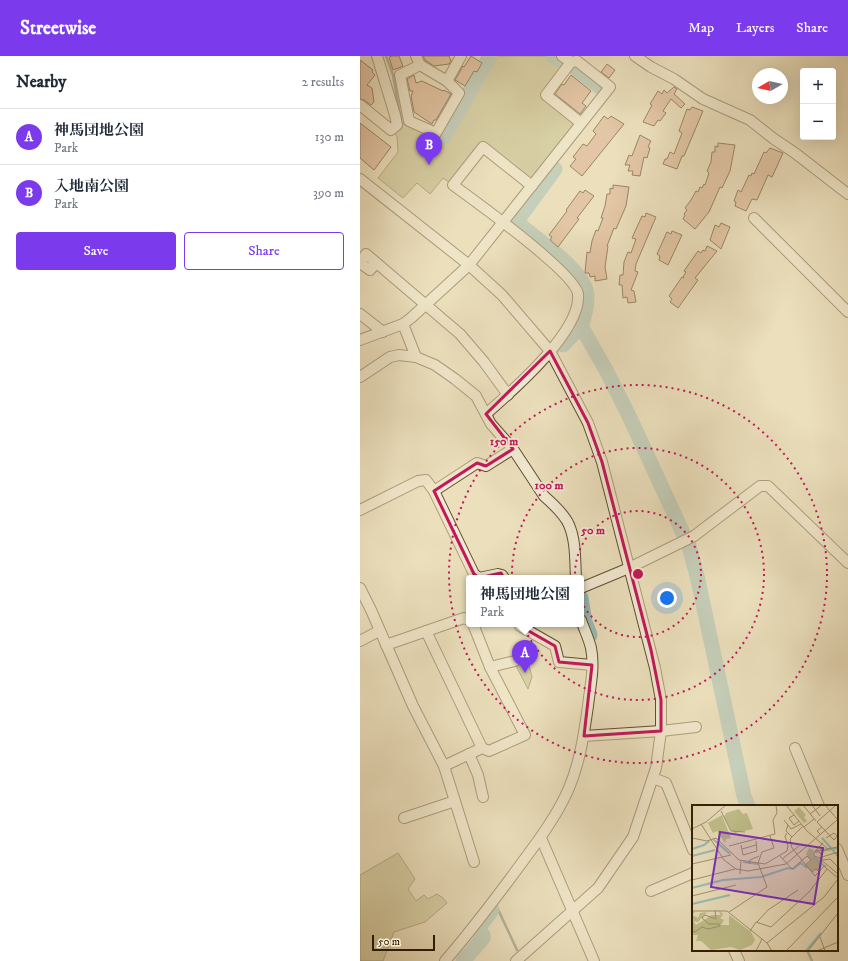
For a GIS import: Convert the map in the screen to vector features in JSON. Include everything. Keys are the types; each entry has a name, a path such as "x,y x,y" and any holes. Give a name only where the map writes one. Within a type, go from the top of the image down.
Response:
{"street":[{"path":"360,106 391,130 397,125 377,56"},
{"path":"447,81 461,56"},
{"path":"562,56 571,62"},
{"path":"636,56 652,68 674,79 703,99 750,120 848,194"},
{"path":"360,340 403,324 469,265 610,87 577,60 571,62 546,95 581,123"},
{"path":"418,61 447,81 459,93 436,133 409,121 400,75 418,61"},
{"path":"486,414 508,395 550,351 569,327 578,307 578,293 572,282 559,268 453,185 483,147 532,186"},
{"path":"360,179 469,265 502,295 550,351 588,423 602,462 655,668 661,700 661,731 656,768 633,837 598,888 516,961"},
{"path":"754,218 848,312"},
{"path":"360,262 370,270 376,263 460,334 484,362 508,395"},
{"path":"360,314 383,332"},
{"path":"403,324 416,357"},
{"path":"360,377 390,357 399,355 416,357 435,365 476,396 492,424 513,449 544,496 551,502 568,523 573,536 576,575"},
{"path":"434,491 477,463 486,466 513,449"},
{"path":"360,510 418,482 426,480 434,491 475,575"},
{"path":"584,587 629,568 694,536 760,486 768,486 848,563"},
{"path":"360,588 413,706 444,766 474,862"},
{"path":"386,645 464,618 466,619"},
{"path":"426,631 482,748 490,751 525,735 490,667 474,627"},
{"path":"522,627 555,646 559,662 592,665"},
{"path":"445,961 474,928 541,838 569,788 578,762 584,736 592,665 591,648 584,627"},
{"path":"360,641 380,631"},
{"path":"490,667 515,661"},
{"path":"584,736 696,727"},
{"path":"444,766 482,748"},
{"path":"795,748 818,805"},
{"path":"469,754 478,775 483,797"},
{"path":"653,778 666,783 692,843"},
{"path":"404,818 454,801"},
{"path":"541,838 594,961"},
{"path":"838,851 848,875"},
{"path":"651,891 692,873"},
{"path":"734,951 738,961"}],"highlighted area":[{"path":"550,351 588,423 602,462 651,650 661,700 661,731 584,736 592,665 559,662 555,646 520,626 513,594 501,573 479,578 474,574 434,491 477,463 486,466 513,449 486,414"}],"shaded area":[{"path":"495,56 545,56 566,69 546,95 581,123 532,186 483,147 453,185 443,178 430,194 417,183 403,198 378,178 398,152 397,136 391,130 397,125 409,121 436,133 445,140"},
{"path":"527,657 532,677 528,689 513,660"},
{"path":"398,853 415,879 408,889 416,901 424,895 428,899 437,894 447,903 425,922 394,932 383,961 360,961 360,875"}],"building":[{"path":"399,56 403,66 393,70 389,57"},
{"path":"423,56 449,56 451,61 449,64 434,66 425,60"},
{"path":"471,56 482,63 477,72 474,71 465,86 455,80"},
{"path":"360,60 373,70 372,72 375,75 367,85 372,88 374,102 371,105 360,99"},
{"path":"607,64 615,70 609,78 601,72"},
{"path":"414,75 416,83 422,81 451,94 436,120 434,120 432,124 414,112 411,96 413,91 410,91 407,79"},
{"path":"571,75 591,91 582,103 586,106 580,114 555,94"},
{"path":"674,87 677,89 674,94 685,104 681,108 671,99 663,111 666,113 654,126 643,122 652,105 650,104 658,91 662,94 664,90 667,93"},
{"path":"692,107 703,111 684,156 682,156 677,169 663,164 670,152 674,154 682,133 679,131 687,109 690,110"},
{"path":"604,116 608,119 611,116 624,124 582,176 570,166 576,159 573,157 583,144 587,146 596,134 593,131"},
{"path":"360,123 391,147 374,170 360,158"},
{"path":"640,135 651,141 648,147 650,148 647,158 644,157 640,176 632,175 633,171 628,171 630,165 625,165 629,155 632,156"},
{"path":"718,143 735,145 730,171 722,188 720,187 709,212 695,229 683,219 687,210 685,208 696,191 698,192 700,187 702,188 704,184 705,185 709,173 707,171 711,162 712,152 715,152 715,146 718,147"},
{"path":"770,148 783,153 772,177 768,175 757,200 752,199 746,211 735,206 736,202 734,201 738,190 741,192 749,175 751,176 752,173 754,174 764,152 766,153"},
{"path":"613,185 629,187 626,206 616,229 614,228 607,246 605,267 607,279 595,281 595,276 590,277 589,273 585,273 587,252 590,253 596,230 598,231 603,218 601,218 607,194 610,194 610,188 613,189"},
{"path":"585,190 594,196 577,218 579,219 558,247 550,240 552,237 549,235 580,191 583,193"},
{"path":"646,213 656,217 636,264 635,271 638,272 631,290 634,291 636,302 628,303 627,297 623,298 622,285 619,285 620,275 623,275 624,262 628,252 631,253 636,239 632,238 642,216 645,217"},
{"path":"721,223 730,227 721,249 710,240 715,225 719,227"},
{"path":"672,231 682,235 668,265 659,260 660,256 657,254 667,232 671,234"},
{"path":"707,246 717,251 695,278 698,280 678,308 670,302 672,299 669,296 682,277 684,278 683,277 686,272 684,271 698,251 701,253 703,250 705,251"}],"waterway":[{"path":"386,56 393,75 401,121"},
{"path":"444,137 490,56"},
{"path":"553,56 563,62"},
{"path":"573,66 600,87"},
{"path":"555,169 519,218 519,224 557,254 582,281 586,290 587,304 581,326 606,370 630,418 689,546 698,580 744,796 748,805"},
{"path":"563,345 581,326"},
{"path":"584,616 590,635"},
{"path":"496,905 517,950"},
{"path":"463,961 483,938 483,935 477,930 492,910"},
{"path":"807,951 812,961"}],"place":[{"name":"入地南公園","path":"429,165"},
{"name":"神馬団地公園","path":"525,673"}]}
